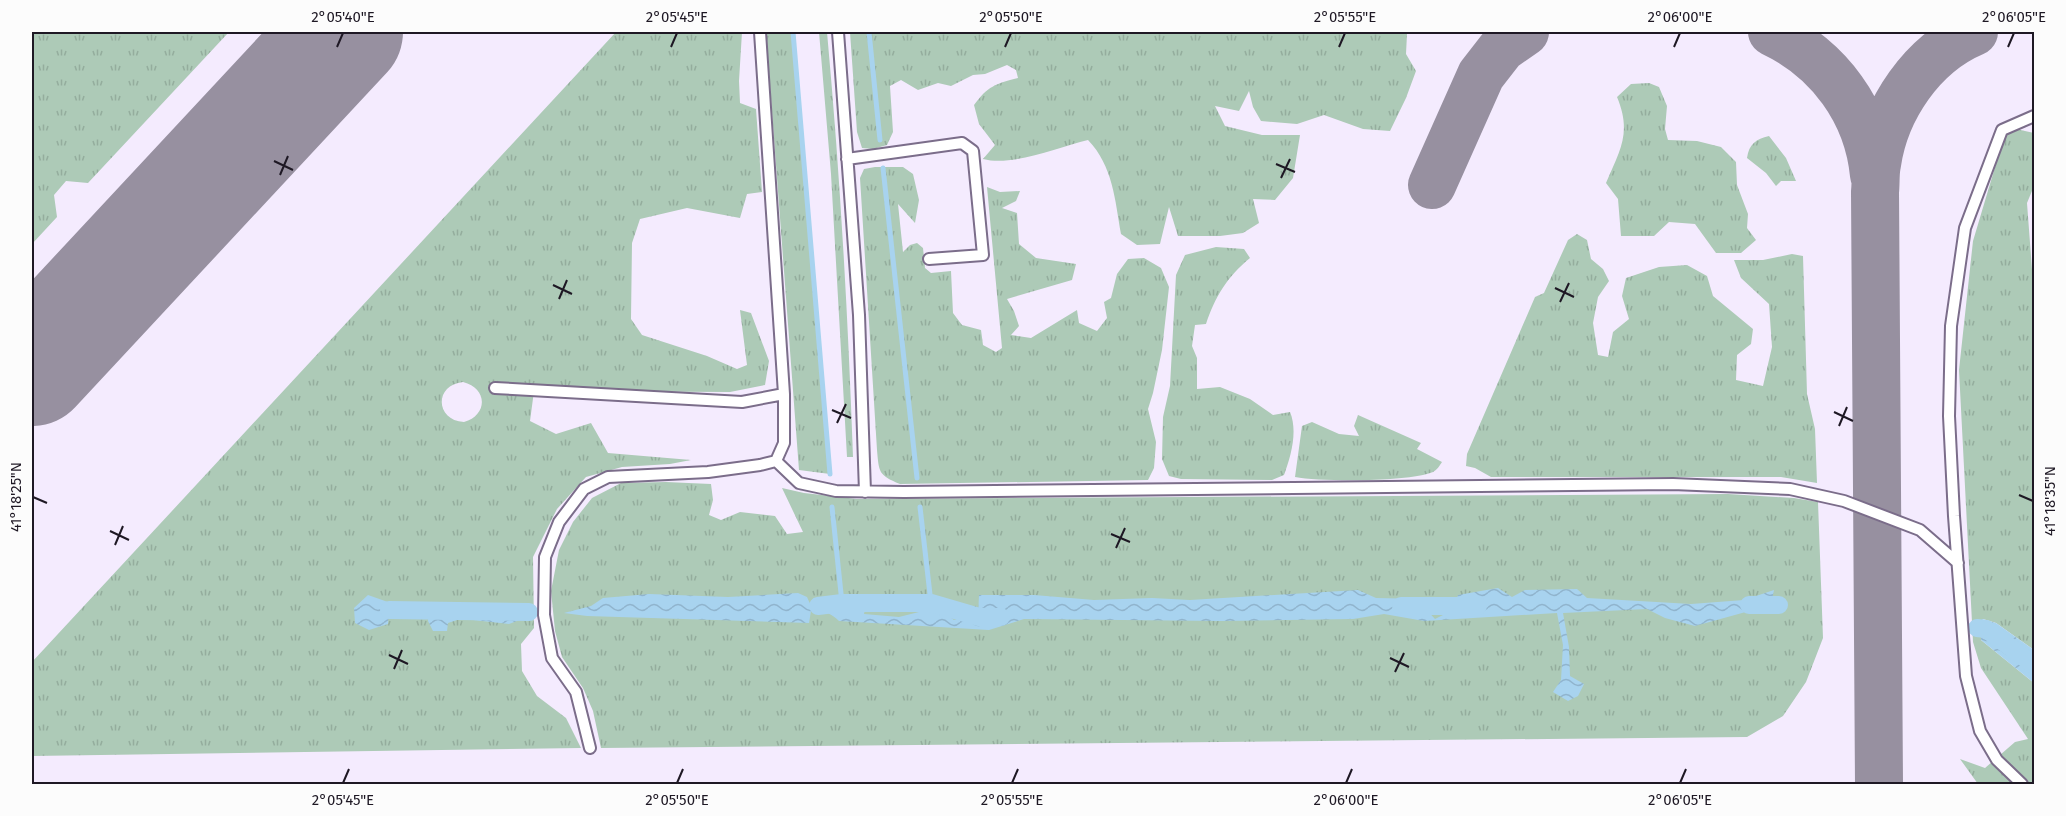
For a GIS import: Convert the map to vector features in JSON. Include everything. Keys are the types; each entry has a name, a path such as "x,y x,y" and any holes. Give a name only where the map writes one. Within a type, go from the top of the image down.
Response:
{"lane":[{"path":"760,32 784,394 784,443 776,461"},
{"path":"838,32 859,315 865,492"},
{"path":"2022,784 1997,760 1980,731 1966,676 1949,416 1951,326 1965,228 2002,130 2034,116"},
{"path":"847,159 962,143 973,151 983,255 929,259"},
{"path":"495,388 742,402 784,394"},
{"path":"776,461 800,483 836,491 865,492 1673,484 1790,489 1844,501 1920,530 1958,563"},
{"path":"590,748 576,692 552,658 544,615 545,557 559,522 584,489 609,477 708,472 776,461"}],"green space":[{"path":"32,32 229,32 88,183 66,181 54,195 57,217 32,244"},
{"path":"616,32 742,32 740,103 756,109 762,192 747,194 740,218 687,208 640,219 632,243 631,319 642,335 707,356 737,369 747,365 740,310 751,313 769,361 765,385 730,392 534,391 530,421 556,434 591,423 608,453 691,460 670,464 622,467 586,477 557,509 533,557 534,628 521,644 522,671 537,696 566,718 581,748 32,756 32,662","holes":["463,382 471,385 481,395 481,408 472,419 464,422 454,420 443,409 443,395 454,384"]},
{"path":"766,32 793,32 830,474 799,470"},
{"path":"819,32 827,32 832,85 843,244 853,457 847,457 831,174"},
{"path":"850,32 1405,32 1407,34 1406,54 1416,71 1390,131 1363,129 1324,115 1297,124 1261,121 1253,107 1249,91 1239,111 1215,106 1225,126 1262,135 1300,135 1293,178 1275,200 1253,199 1259,223 1243,233 1220,236 1178,236 1169,207 1160,244 1137,245 1121,234 1115,196 1108,172 1088,140 1021,158 995,161 983,159 995,145 979,124 974,105 993,87 1018,78 1016,70 1007,65 985,74 973,75 951,86 938,83 918,90 901,80 890,86 893,132 887,145 873,149 862,148 857,132"},
{"path":"1649,83 1659,87 1667,106 1665,129 1668,140 1697,141 1721,147 1736,162 1737,185 1748,214 1747,228 1756,240 1741,253 1716,253 1695,224 1669,222 1654,236 1621,236 1618,199 1606,183 1620,151 1624,131 1624,121 1617,97 1631,84"},
{"path":"2007,127 2034,133 2034,186 2027,203 2034,296 2034,650 1996,623 1983,619 1981,640 2034,683 2034,784 1978,784 1960,759 1985,768 2015,742 2028,739 1981,668 1973,642 1959,370 1973,241"},
{"path":"1769,136 1786,158 1796,181 1781,181 1776,186 1766,173 1747,158 1749,149 1754,143"},
{"path":"903,167 913,174 919,200 915,223 898,204 903,252 910,245 917,243 923,248 925,268 931,273 951,271 953,313 962,325 981,330 983,345 996,352 1002,348 987,187 1000,192 1020,191 1016,201 1002,208 1017,213 1019,244 1036,258 1076,264 1072,280 1007,299 1019,326 1011,335 1031,338 1077,310 1079,323 1097,331 1107,318 1104,302 1111,298 1117,274 1128,259 1144,258 1161,268 1169,287 1162,350 1148,409 1156,442 1154,468 1148,480 900,484 887,478 881,472 877,450 860,178 864,169"},
{"path":"1577,234 1587,240 1591,259 1603,269 1609,281 1598,297 1593,323 1598,355 1608,357 1613,332 1629,319 1622,296 1626,278 1659,267 1687,265 1707,276 1713,296 1753,329 1751,344 1737,355 1736,380 1763,386 1772,347 1769,304 1741,278 1734,260 1763,260 1792,254 1803,256 1807,394 1815,429 1817,483 1781,477 1491,477 1466,466 1467,454 1535,297 1544,293 1568,240"},
{"path":"1216,247 1244,249 1250,258 1223,288 1206,324 1195,325 1192,346 1197,358 1197,389 1220,387 1250,399 1273,415 1290,412 1293,444 1289,460 1284,475 1272,480 1181,479 1169,476 1162,459 1163,417 1170,386 1176,275 1185,255"},
{"path":"1358,415 1421,443 1417,449 1442,462 1433,472 1405,478 1344,480 1295,477 1302,426 1312,422 1339,434 1359,436 1354,426"},
{"path":"621,483 711,484 713,500 709,515 721,520 740,512 775,516 787,534 803,532 782,488 857,499 1728,494 1794,498 1818,502 1823,638 1806,682 1783,716 1747,737 601,748 593,711 583,688 562,657 555,631 551,591 559,550 573,522 592,498"}],"water":[{"path":"1498,588 1512,597 1525,590 1577,589 1587,598 1691,604 1744,600 1774,590 1771,605 1695,626 1665,618 1647,609 1563,613 1569,647 1570,676 1584,684 1578,696 1568,701 1553,692 1561,680 1563,645 1557,613 1424,621 1384,614 1353,619 1222,621 1024,619 989,630 839,621 826,613 815,611 811,611 809,623 587,616 564,613 591,606 603,598 649,594 728,597 798,593 807,597 811,606 852,604 865,609 864,614 899,617 927,610 931,603 954,620 978,617 979,595 1034,595 1094,600 1152,598 1190,600 1358,590 1376,598 1422,599 1422,605 1435,619 1453,610 1458,595"},
{"path":"368,595 402,607 429,602 457,605 464,610 482,614 501,611 521,612 522,619 509,624 457,620 448,623 447,631 433,631 428,621 429,611 426,605 389,610 388,624 369,630 355,623 354,608"},
{"path":"1982,619 1996,623 2034,650 2034,683 1981,640"}],"waterway":[{"path":"793,32 830,474"},
{"path":"869,32 880,140"},
{"path":"883,168 917,478"},
{"path":"832,507 842,603"},
{"path":"920,507 931,603"},
{"path":"818,606 842,603 931,603 979,617 1001,617"},
{"path":"1749,605 1779,605"},
{"path":"1401,606 1478,606"},
{"path":"389,610 529,612"},
{"path":"1977,628 1986,629 2034,665"}],"taxiway":[{"path":"316,61 342,32"},
{"path":"1432,185 1481,75 1502,48 1525,32"},
{"path":"1772,32 1793,43 1811,57 1828,72 1842,90 1864,130 1874,175"},
{"path":"1879,784 1876,167 1888,123 1909,86 1938,54 1974,32"}],"runway":[{"path":"32,367 344,32"}]}
